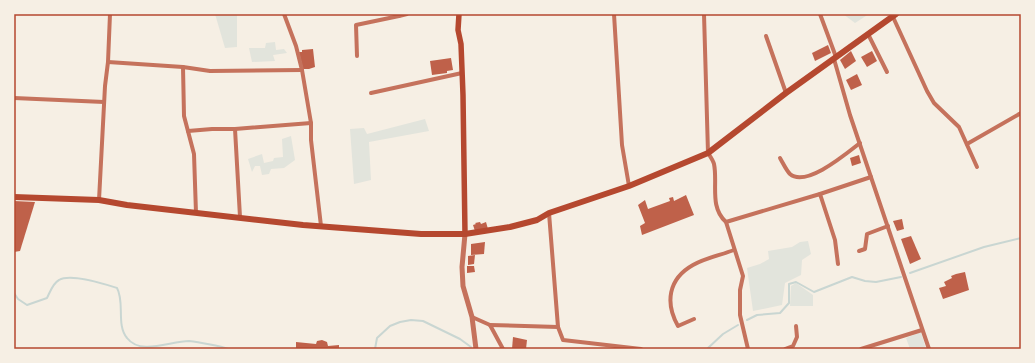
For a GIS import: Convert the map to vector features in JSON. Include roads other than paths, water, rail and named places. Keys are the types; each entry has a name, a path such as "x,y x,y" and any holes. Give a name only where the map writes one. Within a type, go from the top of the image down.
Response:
{"main road":[{"path":"459,14 458,24 461,44 462,73 465,234"},
{"path":"14,197 99,200 127,205 321,226 421,234 465,234 510,227 536,220 549,213 629,186 708,153 728,136 786,93 895,15"}],"street":[{"path":"99,200 110,14"},
{"path":"284,14 296,46 302,70 311,123 311,140 321,226"},
{"path":"357,56 356,25 407,14"},
{"path":"614,14 622,146 629,186"},
{"path":"704,14 708,153 714,163 714,193 717,206 721,217 726,222 743,276 740,290 740,314 748,349"},
{"path":"820,14 835,58 850,115 929,349"},
{"path":"895,15 934,103 959,127 977,167"},
{"path":"868,34 887,72"},
{"path":"766,36 786,93"},
{"path":"108,62 183,67 210,71 302,70"},
{"path":"183,67 184,116 194,154 196,212"},
{"path":"371,93 462,73"},
{"path":"14,98 104,102"},
{"path":"967,144 1021,113"},
{"path":"188,131 212,129 235,130 311,123"},
{"path":"235,130 240,217"},
{"path":"780,158 790,174 802,178 820,171 860,143"},
{"path":"726,222 871,177"},
{"path":"820,194 835,240 838,264"},
{"path":"549,213 558,327 563,340 641,349"},
{"path":"859,252 865,248 867,234 888,226"},
{"path":"465,234 462,267 463,286 472,317 476,349"},
{"path":"694,318 678,326 674,319 670,302 672,287 682,273 694,265 734,250"},
{"path":"472,317 490,324 558,327"},
{"path":"490,324 503,349"},
{"path":"785,349 793,346 797,337 796,326"},
{"path":"860,349 922,330"}],"waterway":[{"path":"910,273 984,247 1021,238"},
{"path":"747,320 757,315 780,313 789,303 789,284 796,282 814,292 852,277 865,281 876,282 901,277"},
{"path":"14,293 18,299 27,305 47,298 55,283 64,278 79,278 96,282 117,288 120,300 122,327 127,338 133,343 148,347 189,341 215,345 228,349"},
{"path":"375,349 377,338 390,326 411,320 423,321 460,339 471,347"},
{"path":"707,349 723,334 738,325"}]}
